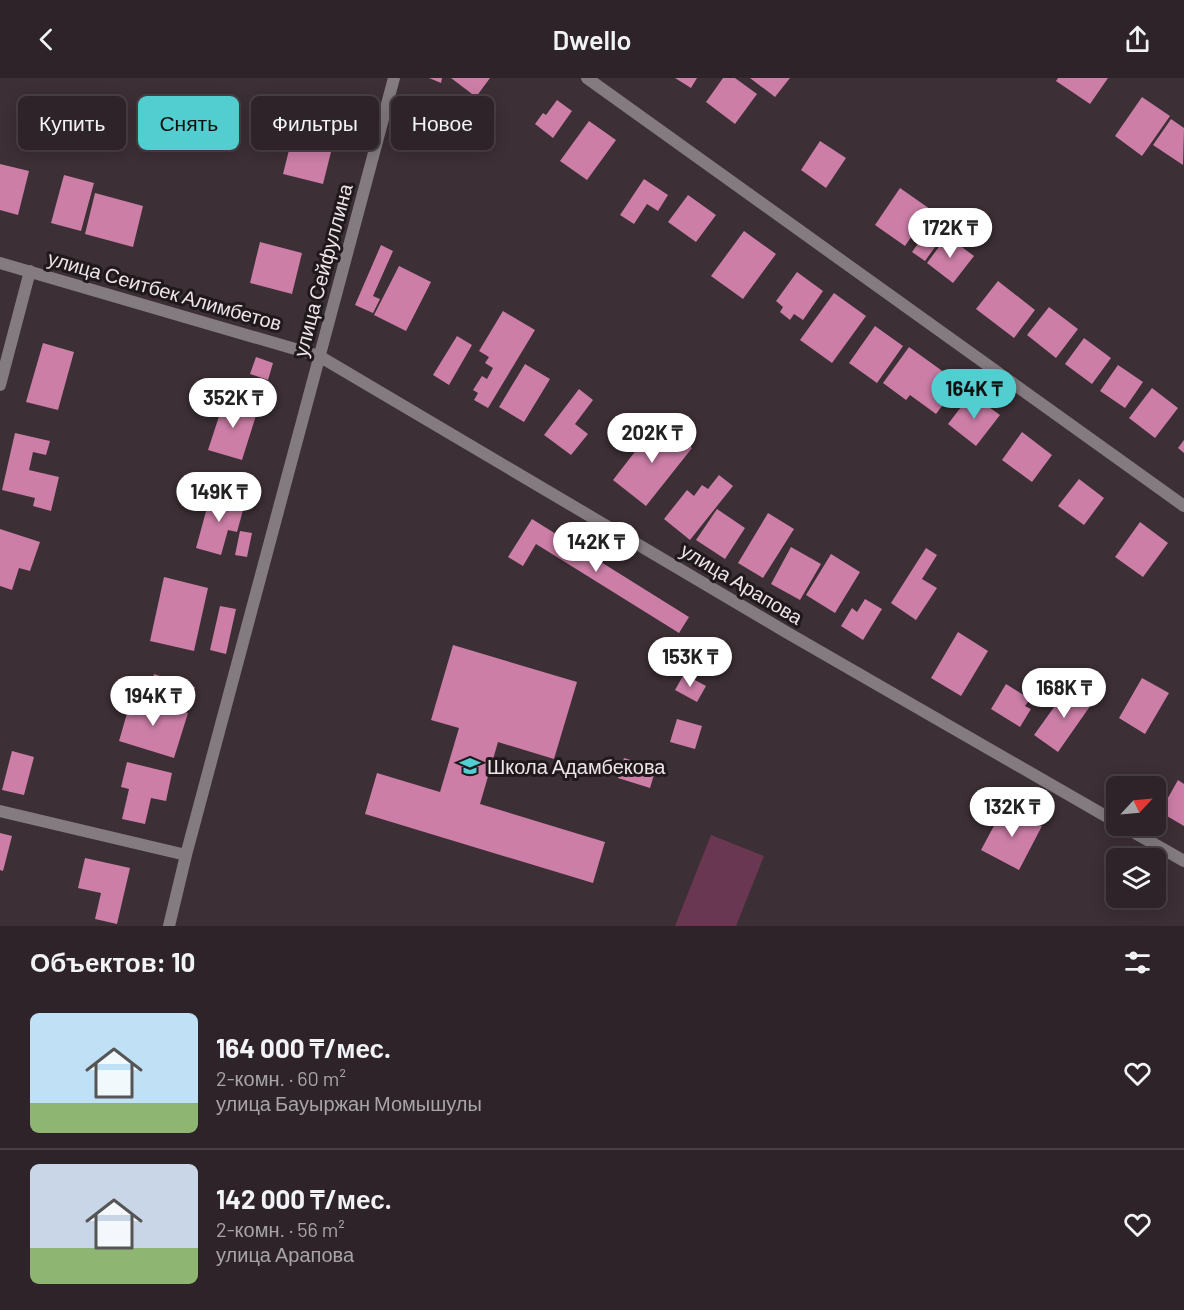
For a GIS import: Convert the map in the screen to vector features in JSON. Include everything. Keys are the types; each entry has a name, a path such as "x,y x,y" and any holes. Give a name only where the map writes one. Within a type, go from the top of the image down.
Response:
{"street":[{"name":"улица Сейфуллина","path":"169,926 394,78"},
{"path":"587,78 1184,506"},
{"name":"улица Сеитбек Алимбетов","path":"0,263 319,356"},
{"path":"0,386 30,271"},
{"name":"улица Арапова","path":"319,356 786,632 1106,816"},
{"path":"0,811 186,855"},
{"path":"1140,836 1184,861"}],"shaded area":[{"path":"711,835 764,856 736,926 675,926"}],"building":[{"path":"429,78 442,78 441,83"},
{"path":"451,78 490,78 475,96"},
{"path":"675,78 697,78 691,88"},
{"path":"723,78 735,78 757,94 735,124 706,102"},
{"path":"750,78 790,78 775,97"},
{"path":"1058,78 1108,78 1090,104 1056,81"},
{"path":"1142,97 1170,116 1142,156 1115,136"},
{"path":"557,100 572,111 553,138 535,124 543,113 546,115"},
{"path":"1171,119 1184,128 1183,165 1153,145"},
{"path":"589,121 616,140 587,180 560,161"},
{"path":"820,141 846,158 826,188 801,170"},
{"path":"289,150 331,152 323,184 283,174"},
{"path":"0,164 29,171 18,215 0,210"},
{"path":"64,175 94,183 81,231 51,223"},
{"path":"644,179 668,195 658,211 647,204 634,224 620,215"},
{"path":"900,188 930,209 905,246 875,225"},
{"path":"95,193 143,206 133,247 85,234"},
{"path":"688,195 716,215 696,242 668,222"},
{"path":"938,216 951,225 925,261 912,252"},
{"path":"744,231 776,254 743,299 711,276"},
{"path":"947,236 974,256 953,283 927,263"},
{"path":"260,242 302,253 292,294 250,283"},
{"path":"381,245 393,251 373,296 380,299 373,313 355,305"},
{"path":"399,266 431,282 406,331 374,315"},
{"path":"797,272 823,291 803,320 794,314 790,320 780,312 783,307 776,301"},
{"path":"998,281 1035,310 1014,338 976,309"},
{"path":"834,293 866,316 832,363 800,340"},
{"path":"1049,307 1078,329 1056,358 1027,335"},
{"path":"503,311 535,330 488,408 474,400 478,393 473,390 482,376 487,379 493,368 485,363 489,357 479,351"},
{"path":"875,326 903,346 877,383 849,363"},
{"path":"457,336 472,345 449,385 433,375"},
{"path":"1084,338 1111,358 1092,384 1065,364"},
{"path":"43,343 74,352 58,410 26,402"},
{"path":"909,347 959,383 936,414 910,395 906,400 883,383"},
{"path":"256,357 273,363 268,380 250,374"},
{"path":"525,364 550,379 524,422 499,407"},
{"path":"1118,365 1143,382 1125,408 1100,391"},
{"path":"1152,388 1178,408 1155,438 1129,418"},
{"path":"579,389 593,400 575,424 588,434 571,455 544,435"},
{"path":"971,394 1000,415 976,446 948,424"},
{"path":"225,398 258,409 242,460 208,450"},
{"path":"658,422 692,448 646,506 613,480"},
{"path":"1022,432 1052,455 1032,482 1002,460"},
{"path":"15,433 50,441 46,455 33,452 29,470 59,477 51,511 33,506 35,498 2,490"},
{"path":"1184,440 1184,453 1178,448"},
{"path":"719,475 733,486 690,540 664,519 687,490 694,496 702,485 708,489"},
{"path":"1079,479 1104,498 1084,525 1058,506"},
{"path":"211,493 245,503 237,532 228,530 221,555 196,548"},
{"path":"717,509 745,528 725,559 696,540"},
{"path":"768,513 794,529 763,578 738,563"},
{"path":"532,519 689,617 679,633 536,544 523,566 508,557"},
{"path":"1140,522 1168,543 1143,577 1115,557"},
{"path":"0,529 40,542 30,571 19,568 12,590 0,586"},
{"path":"240,531 252,533 247,557 235,555"},
{"path":"791,547 821,564 800,600 771,584"},
{"path":"926,548 937,555 922,579 937,588 916,620 891,603"},
{"path":"831,554 860,572 835,613 806,595"},
{"path":"164,577 208,588 194,651 150,641"},
{"path":"865,599 882,609 863,640 841,626 852,608 857,612"},
{"path":"220,606 236,609 226,654 210,650"},
{"path":"958,632 988,651 961,696 931,678"},
{"name":"Школа Адамбекова","path":"453,645 577,682 554,759 498,742 480,804 605,842 593,883 365,814 377,773 440,792 459,728 431,720"},
{"path":"154,674 195,687 189,709 148,696"},
{"path":"684,674 706,686 697,702 675,690"},
{"path":"1142,678 1169,693 1145,734 1119,718"},
{"path":"1006,684 1030,699 1025,706 1031,709 1020,727 991,709"},
{"path":"1070,685 1093,702 1058,752 1034,735"},
{"path":"132,696 188,713 174,758 119,741"},
{"path":"677,719 702,726 695,749 670,742"},
{"path":"12,751 34,757 24,795 2,790"},
{"path":"624,758 656,768 650,788 618,778"},
{"path":"127,762 172,773 166,801 151,798 145,824 122,819 129,789 121,787"},
{"path":"1178,780 1184,784 1184,826 1166,816 1166,801"},
{"path":"1004,807 1042,826 1019,870 981,850"},
{"path":"0,833 12,836 3,871 0,870"},
{"path":"85,858 130,868 117,924 95,919 101,893 78,888"}],"place":[{"name":"Школа Адамбекова","path":"470,766"}]}
